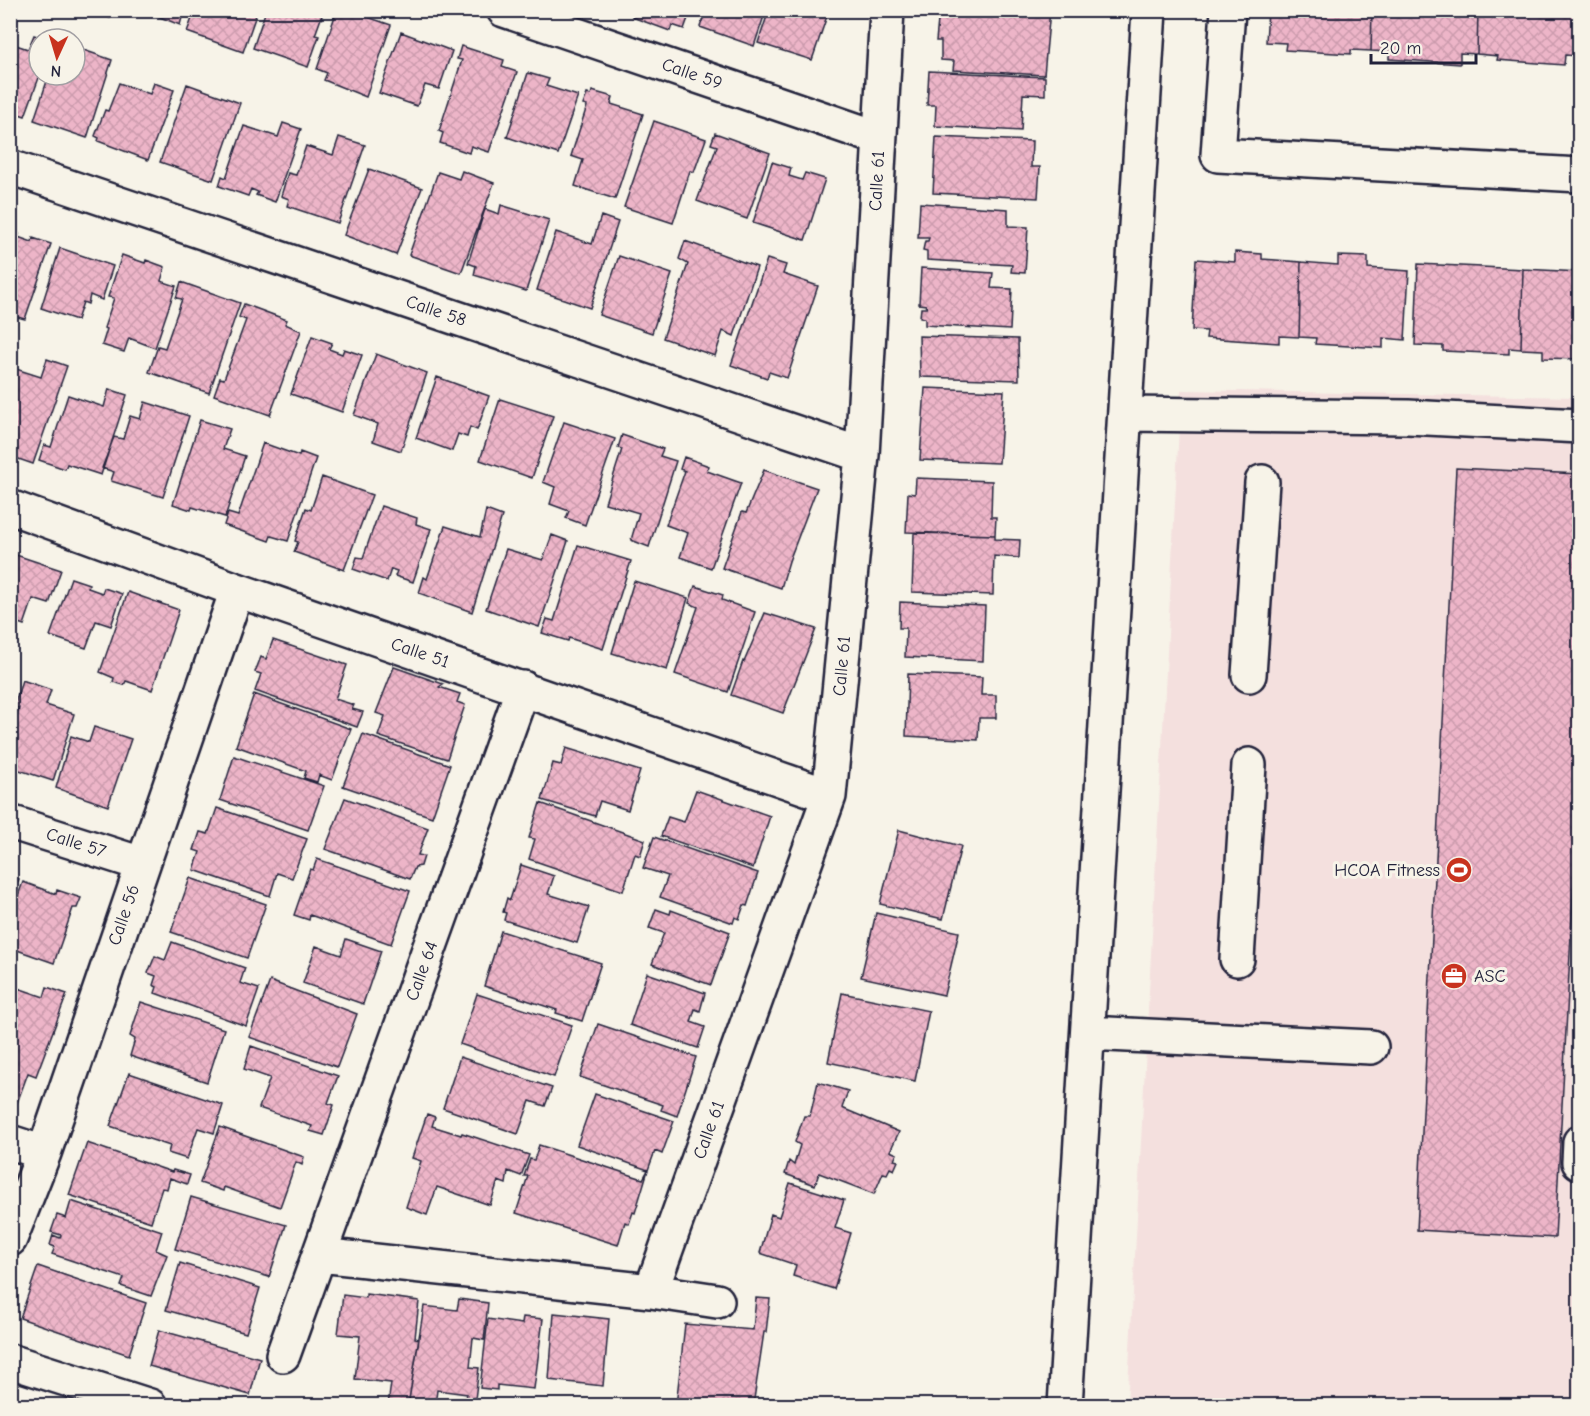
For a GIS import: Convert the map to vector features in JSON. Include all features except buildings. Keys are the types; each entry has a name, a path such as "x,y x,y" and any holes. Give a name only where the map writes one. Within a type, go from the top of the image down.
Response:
{"street":[{"name":"Calle 59","path":"504,10 879,138"},
{"name":"Calle 61","path":"651,1291 830,796 862,455 887,10"},
{"path":"1065,1406 1149,10"},
{"path":"1228,10 1218,155 1580,176"},
{"name":"Calle 58","path":"10,167 862,455"},
{"path":"1125,414 1408,417 1580,426"},
{"path":"1249,675 1262,482"},
{"name":"Calle 51","path":"10,507 237,590 830,796"},
{"name":"Calle 56","path":"10,1239 44,1153 141,864 237,590"},
{"name":"Calle 64","path":"283,1355 523,688"},
{"path":"1237,959 1249,765"},
{"name":"Calle 57","path":"10,822 141,864"},
{"path":"1088,1033 1371,1047"},
{"path":"10,1142 44,1153"},
{"path":"320,1255 651,1291 717,1301"},
{"path":"10,1361 150,1406"}],"shaded area":[{"path":"1181,390 1579,397 1579,1405 1127,1406"}],"place":[{"name":"HCOA Fitness","path":"1459,870"},
{"name":"ASC","path":"1454,976"}]}
